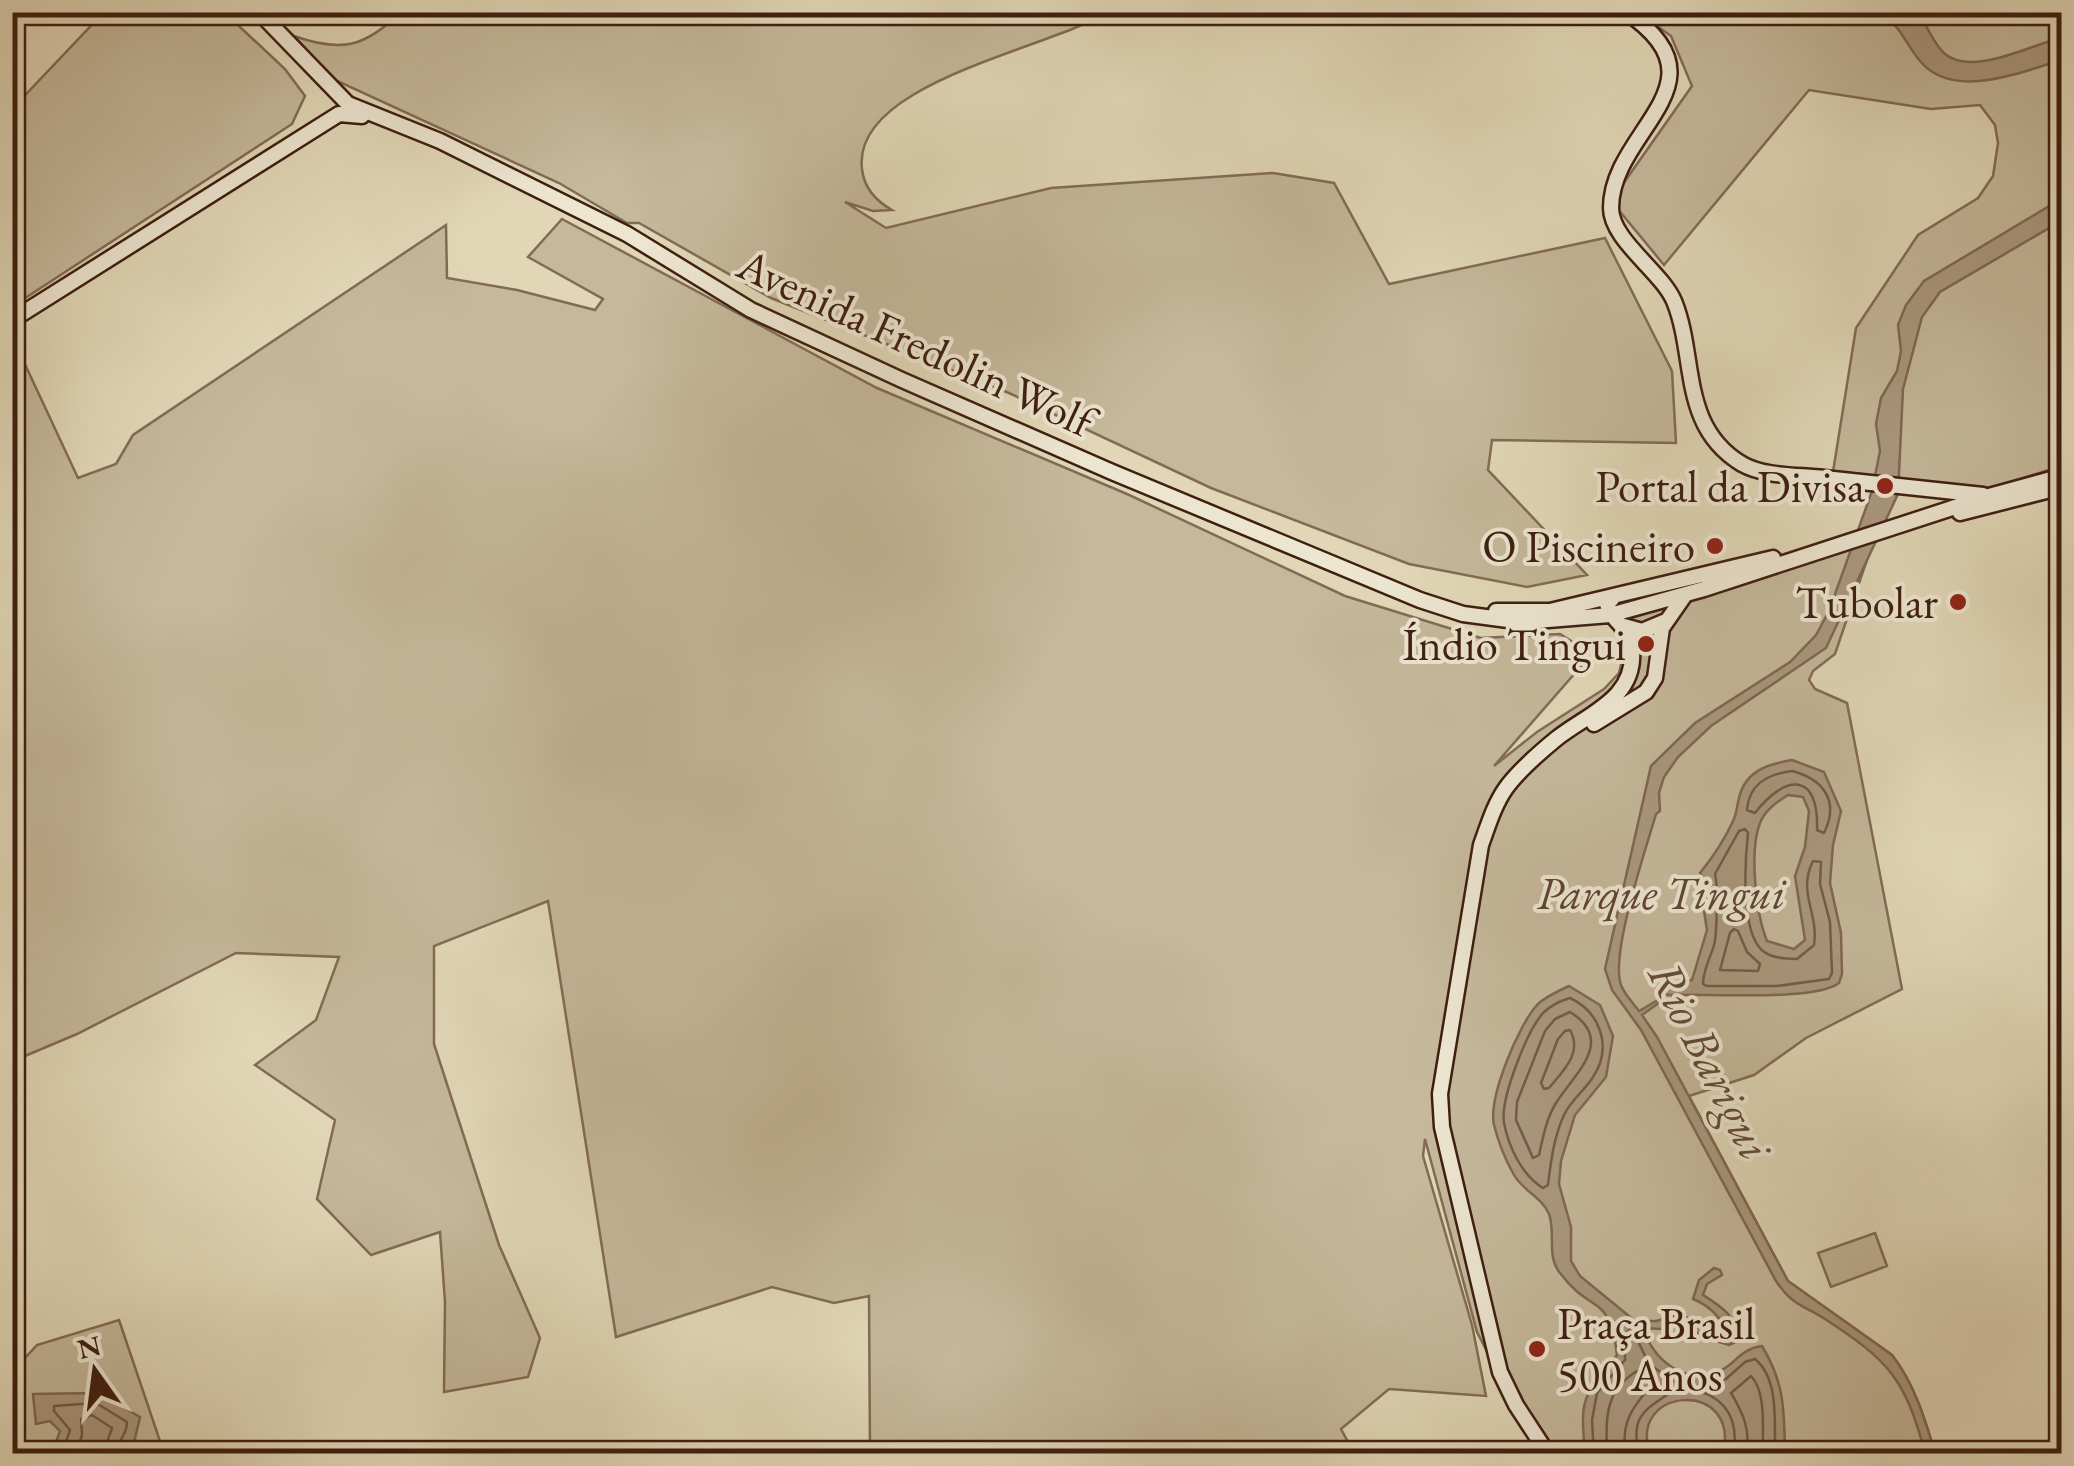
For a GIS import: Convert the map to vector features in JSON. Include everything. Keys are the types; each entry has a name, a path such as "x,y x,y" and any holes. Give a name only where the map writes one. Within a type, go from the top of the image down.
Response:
{"main road":[{"path":"12,320 285,149 340,107 321,78 259,12"},
{"path":"1626,12 1660,41 1669,60 1668,89 1620,171 1612,193 1611,214 1624,238 1663,282 1675,303 1695,399 1704,424 1720,446 1744,465 1780,474 1989,496"},
{"name":"Avenida Fredolin Wolf","path":"340,107 388,120 440,141 626,234 751,310 902,380 1426,602 1548,616 1685,595 1705,582 1845,543 1989,496 2059,484"},
{"name":"Avenida Fredolin Wolf","path":"1929,517 1988,508 2059,484"},
{"path":"1908,489 1918,494 1929,517"},
{"path":"1541,753 1646,692 1655,678 1666,621 1685,595 1680,579"},
{"name":"Avenida Fredolin Wolf","path":"1611,607 1680,579 1705,582"},
{"path":"1548,1454 1507,1389 1490,1342 1445,1148 1440,1094 1481,845 1505,789 1541,753 1619,694 1630,674 1632,653 1624,626 1611,607"},
{"path":"1624,626 1642,631 1666,621"}],"green space":[{"path":"104,12 225,13 285,69 305,96 292,124 13,306 13,108"},
{"path":"401,12 1106,13 958,72 919,91 887,113 867,139 862,169 872,193 892,210 873,211 845,202 886,228 1051,188 1273,173 1334,183 1389,284 1605,238 1672,371 1676,443 1492,440 1488,470 1587,575 1527,587 1409,564 1211,488 1009,393 771,298 559,183 335,80 294,36 326,44 352,44 376,33"},
{"path":"1639,13 2061,13 2061,466 1992,488 1833,472 1856,328 1918,235 1978,198 1993,176 1998,143 1995,125 1980,105 1931,109 1809,90 1664,265 1617,208 1618,191 1692,86 1671,36"},
{"name":"Parque Tingui","path":"562,219 877,388 1127,494 1345,596 1481,638 1560,634 1579,646 1582,665 1494,766 1537,732 1604,689 1619,673 1624,652 1610,615 1874,539 1835,654 1813,671 1809,680 1815,689 1847,703 1902,989 1806,1038 1754,1075 1689,1096 1788,1281 1892,1355 1913,1389 1935,1453 1539,1453 1477,1332 1425,1139 1423,1156 1472,1325 1486,1396 1389,1389 1341,1429 1354,1453 870,1453 869,1296 834,1303 772,1287 616,1337 548,901 434,946 434,1044 499,1245 540,1338 528,1377 444,1392 445,1302 440,1232 371,1255 317,1199 335,1120 255,1065 316,1020 339,957 236,953 77,1034 13,1061 13,347 16,345 78,478 116,464 133,435 446,225 447,278 517,290 595,310 603,299 528,257"},
{"path":"1875,1233 1887,1266 1831,1287 1818,1253"},
{"path":"119,1320 164,1453 13,1453 12,1372 37,1345"}],"water":[{"path":"1881,13 1919,13 1941,50 1957,60 1986,61 2061,38 2061,60 1988,80 1950,79 1934,73 1920,61"},
{"path":"2061,199 2061,221 1940,292 1922,317 1903,389 1898,494 1826,648 1711,726 1678,757 1664,777 1659,793 1660,811 1638,875 1620,950 1622,988 1639,1011 1660,1002 1642,1015 1788,1281 1892,1355 1913,1389 1927,1427 1935,1453 1925,1453 1910,1406 1892,1374 1865,1347 1793,1300 1776,1281 1641,1030 1612,990 1605,969 1651,766 1695,723 1790,662 1816,635 1829,611 1872,491 1880,451 1876,424 1881,398 1897,371 1901,351 1898,325 1906,305 1924,281"},
{"path":"1792,760 1824,772 1841,811 1830,883 1841,933 1839,983 1826,989 1784,995 1668,995 1663,991 1665,987 1692,980 1707,930 1707,884 1700,873 1730,828 1746,781 1759,770","holes":["1788,795 1803,797 1809,811 1805,847 1795,876 1805,940 1794,949 1767,941 1757,899 1755,849 1760,823 1768,810"]},
{"path":"1569,986 1600,1005 1613,1036 1606,1077 1575,1115 1561,1161 1559,1184 1571,1227 1571,1261 1580,1276 1635,1321 1656,1321 1682,1314 1724,1336 1726,1331 1716,1315 1693,1299 1699,1280 1714,1268 1720,1270 1722,1275 1707,1284 1703,1295 1732,1319 1738,1341 1729,1345 1710,1339 1683,1321 1661,1329 1644,1328 1648,1340 1673,1368 1696,1376 1722,1370 1744,1353 1762,1346 1779,1385 1785,1453 1723,1453 1724,1429 1716,1412 1702,1403 1685,1400 1668,1404 1654,1414 1647,1431 1650,1453 1585,1453 1586,1399 1617,1355 1614,1335 1604,1312 1571,1286 1556,1266 1549,1214 1514,1175 1498,1138 1493,1113 1506,1063 1529,1015 1544,999"},
{"path":"99,1393 140,1417 133,1447 111,1453 52,1453 60,1431 50,1421 36,1424 33,1394"}],"place":[{"name":"Portal da Divisa","path":"1885,486"},
{"name":"O Piscineiro","path":"1715,546"},
{"name":"Tubolar","path":"1958,602"},
{"name":"Índio Tingui","path":"1646,644"},
{"name":"Praça Brasil 500 Anos","path":"1537,1349"}],"water label":[{"name":"Rio Barigui","path":"1711,1060"}]}
